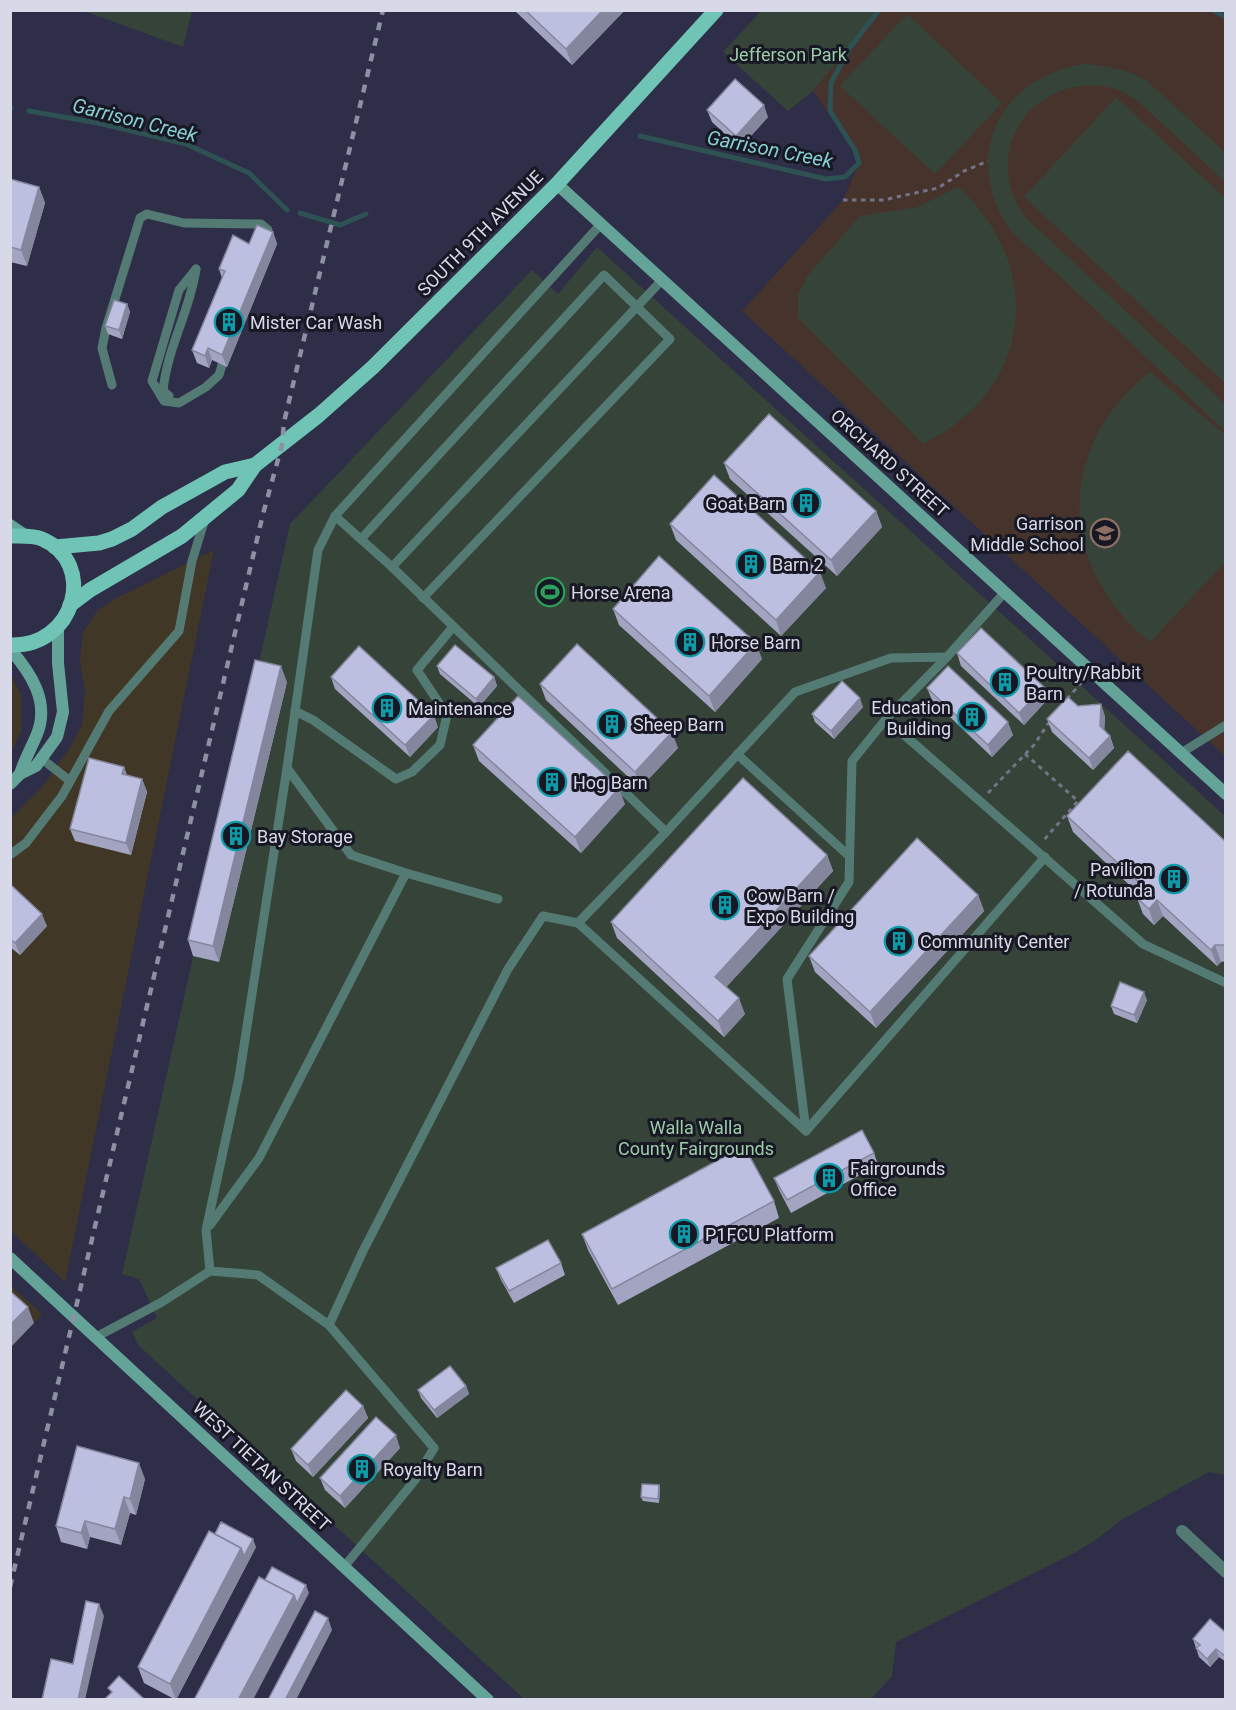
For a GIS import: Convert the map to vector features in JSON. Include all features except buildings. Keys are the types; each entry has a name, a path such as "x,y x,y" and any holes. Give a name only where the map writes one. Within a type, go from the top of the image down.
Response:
{"main road":[{"name":"SOUTH 9TH AVENUE","path":"70,605 90,590 182,536 238,490 255,465 373,367 557,184 716,10"},
{"name":"ORCHARD STREET","path":"557,184 1226,794"},
{"name":"SOUTH 9TH AVENUE","path":"55,547 112,539 132,530 162,507 225,472 255,465"},
{"path":"10,525 18,536 42,539 55,547 69,565 73,577 70,605 65,618 58,627 50,635 34,643 10,647 28,670 40,697 41,716 38,733 26,755 20,774"},
{"path":"10,784 20,774 36,766 57,737 63,712 58,663 58,627"},
{"name":"WEST TIETAN STREET","path":"10,1258 488,1700"}],"street":[{"path":"1182,1531 1226,1572"}],"lane":[{"path":"112,385 102,348 140,218 147,214 183,223 261,224 268,230 268,240"},
{"path":"210,1271 206,1230 239,1078 318,550 335,516 601,224"},
{"path":"196,269 179,290 152,381 164,401 179,403 213,381 219,375 222,365"},
{"path":"361,539 604,275 670,339 423,598"},
{"path":"392,567 662,280"},
{"path":"335,516 392,567 666,832"},
{"path":"10,854 26,843 62,796 109,711 179,631 192,561 206,517"},
{"path":"806,1131 787,979 849,882 852,761 886,719 947,657 1005,592"},
{"path":"295,711 314,720 396,779 412,772 440,745 447,715 417,670 453,627"},
{"path":"578,923 666,832 795,692 891,658 947,657"},
{"path":"886,719 1143,944 1226,983"},
{"path":"1181,753 1226,725"},
{"path":"737,754 849,856"},
{"path":"42,759 70,781"},
{"path":"287,768 351,855 498,899"},
{"path":"806,1131 1045,858"},
{"path":"206,1230 259,1158 406,873"},
{"path":"329,1325 363,1251 508,969 543,916 578,923 806,1131"},
{"path":"96,1337 162,1302 210,1271 258,1275 329,1325 434,1448 415,1480 344,1567"}],"path":[{"path":"843,200 883,200 939,188 964,171 988,161"},
{"path":"1061,705 1092,672"},
{"path":"980,801 1034,745 1056,713"},
{"path":"1025,754 1078,801 1036,850"}],"shaded area":[{"name":"Garrison Middle School","path":"1213,10 1225,17 1225,756 742,311 843,200 859,163 855,150 813,91 879,11"},
{"path":"214,550 65,1282 11,1231 10,819 43,786 69,749 82,725 85,690 80,662 83,632 98,610 115,599"},
{"path":"11,674 21,695 21,732 11,753"},
{"path":"10,1285 42,1314 11,1348 10,1348"}],"green space":[{"path":"84,11 192,11 183,47"},
{"name":"Jefferson Park","path":"761,11 879,11 813,91 788,111 723,52"},
{"path":"907,14 1002,103 935,174 840,86"},
{"path":"1082,64 1116,68 1147,81 1225,152 1225,182 1131,97 1118,90 1099,86 1081,86 1062,90 1046,98 1031,110 1020,124 1012,141 1008,160 1009,182 1014,196 1024,216 1225,404 1225,431 1010,230 996,203 989,176 989,150 996,126 1009,104 1028,86 1053,72"},
{"path":"1116,97 1225,198 1225,383 1024,197"},
{"path":"958,187 987,219 1005,253 1015,289 1015,326 1005,360 987,393 959,421 923,444 798,318 798,295 808,275 860,216 918,207"},
{"name":"Walla Walla County Fairgrounds","path":"597,247 1225,816 1225,1475 1209,1472 1121,1520 1096,1540 1076,1552 896,1642 892,1676 871,1699 524,1699 138,1345 132,1332 157,1318 139,1279 122,1274 290,524 532,270 558,294"},
{"path":"1150,372 1225,435 1226,561 1150,642 1119,612 1097,579 1084,543 1080,507 1084,470 1097,435 1119,402"}],"waterway":[{"name":"Garrison Creek","path":"640,136 826,179 845,177 859,163 855,150 830,111 831,83 849,49 879,10"},
{"name":"Garrison Creek","path":"1213,10 1226,17"},
{"name":"Garrison Creek","path":"29,111 98,123 186,144 249,173 287,210"},
{"name":"Garrison Creek","path":"300,213 340,225 366,214"}],"railway":[{"path":"10,1587 263,514 282,445 284,422 383,10"}],"place":[{"name":"Mister Car Wash","path":"229,322"},
{"name":"Goat Barn","path":"806,503"},
{"name":"Garrison Middle School","path":"1105,533"},
{"name":"Barn 2","path":"751,564"},
{"name":"Horse Arena","path":"550,592"},
{"name":"Horse Barn","path":"690,642"},
{"name":"Poultry/Rabbit Barn","path":"1005,682"},
{"name":"Maintenance","path":"387,708"},
{"name":"Education Building","path":"972,717"},
{"name":"Sheep Barn","path":"612,724"},
{"name":"Hog Barn","path":"552,782"},
{"name":"Bay Storage","path":"236,836"},
{"name":"Pavilion / Rotunda","path":"1174,879"},
{"name":"Cow Barn / Expo Building","path":"725,905"},
{"name":"Community Center","path":"899,941"},
{"name":"Fairgrounds Office","path":"829,1178"},
{"name":"P1FCU Platform","path":"684,1234"},
{"name":"Royalty Barn","path":"362,1469"}]}
